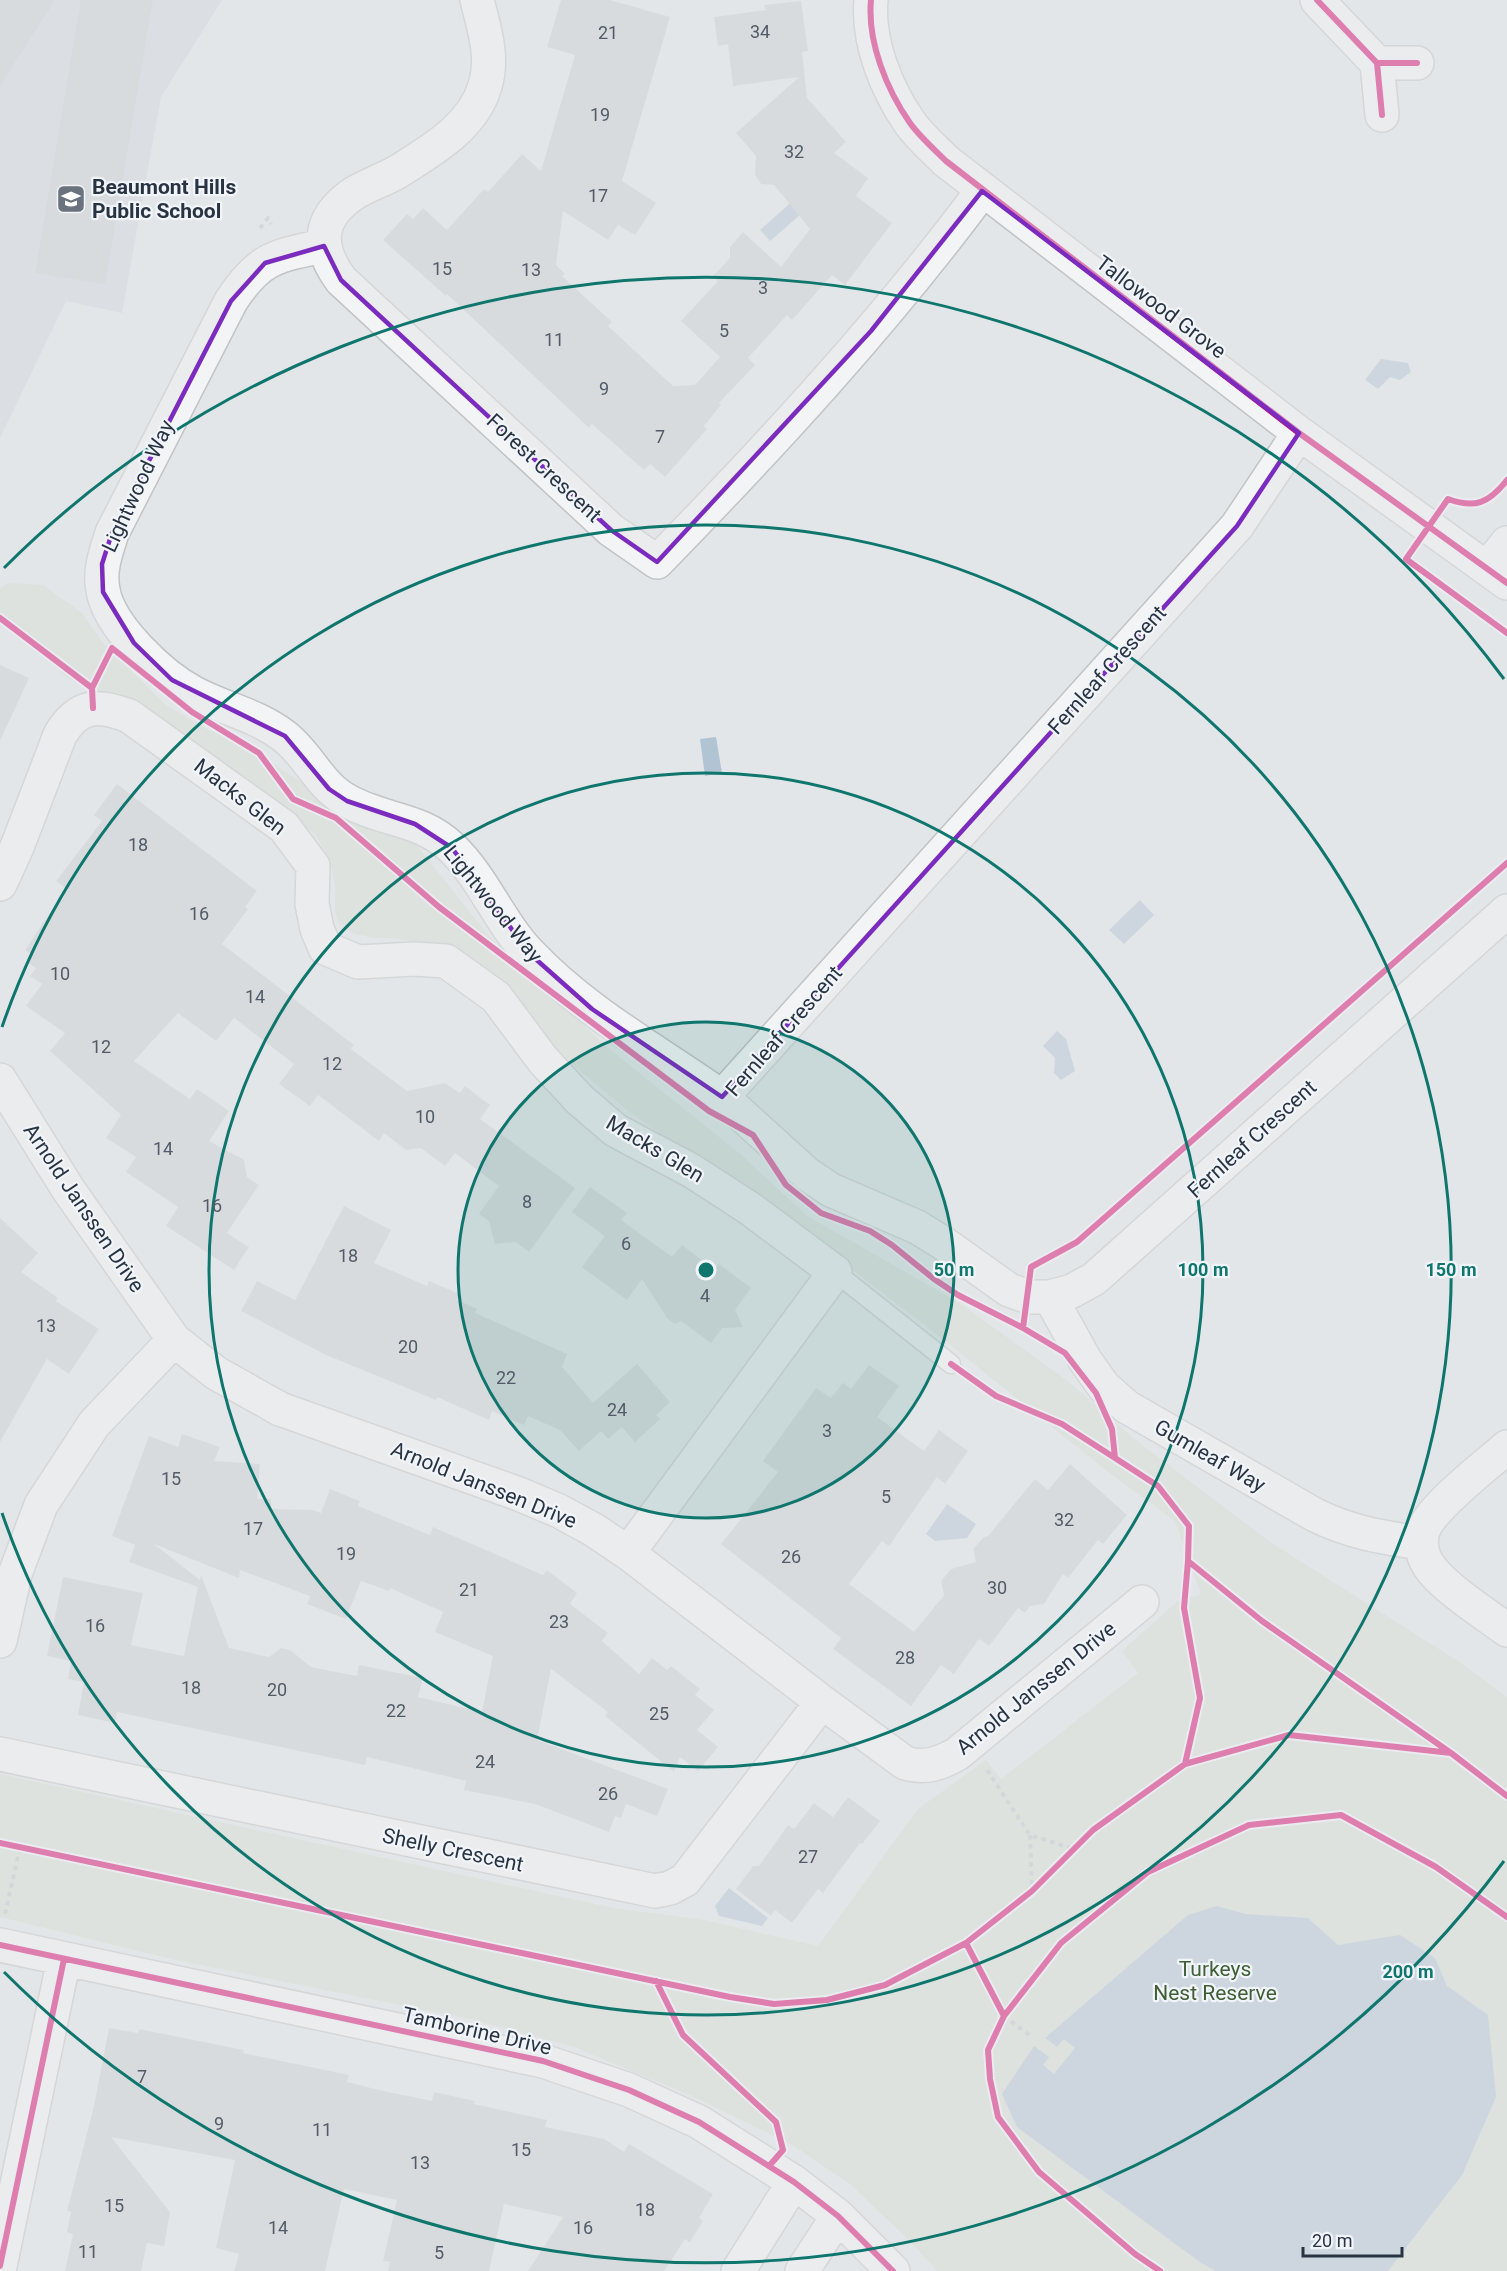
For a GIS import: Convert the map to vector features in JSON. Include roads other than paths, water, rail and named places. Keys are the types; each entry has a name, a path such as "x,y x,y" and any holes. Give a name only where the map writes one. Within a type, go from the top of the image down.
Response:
{"street":[{"path":"324,246 326,228 337,209 353,194 397,172 459,130 473,110 485,87 489,59 477,0"},
{"name":"Tallowood Grove","path":"871,0 875,49 890,87 911,124 946,161 1299,433 1497,576"},
{"path":"1317,0 1377,63 1382,115"},
{"path":"1377,63 1418,63"},
{"name":"Forest Crescent","path":"324,246 330,265 341,280 611,530 657,562 871,331 982,190"},
{"name":"Lightwood Way","path":"324,246 289,253 265,263 246,278 231,301 112,533 102,564 103,592 107,601 116,620 134,644 172,680 216,703 260,720 285,736 329,789 347,801 415,824 452,848 471,870 510,931 530,954 592,1009 722,1096"},
{"name":"Fernleaf Crescent","path":"1299,433 1237,526 722,1096 807,1174 831,1190 917,1227 1009,1290 1029,1297 1050,1297 1072,1291 1094,1279 1507,911"},
{"path":"1497,576 1507,543"},
{"name":"Macks Glen","path":"0,884 17,847 60,735 67,723 78,714 93,708 111,709 129,716 284,826 313,866 312,904 317,929 325,948 358,962 414,959 446,961 496,997 543,1060 579,1099 615,1130 692,1171 740,1202 835,1272"},
{"name":"Arnold Janssen Drive","path":"0,1080 68,1189 174,1340 216,1373 280,1409 529,1498 594,1530 628,1553 905,1763 930,1766 943,1762 970,1744 1142,1602"},
{"path":"628,1553 835,1272"},
{"name":"Gumleaf Way","path":"1050,1297 1085,1360 1104,1387 1127,1407 1294,1504 1340,1527 1363,1534 1421,1544"},
{"path":"0,1641 15,1574 41,1505 94,1424 174,1340"},
{"path":"1507,1447 1433,1515 1424,1530 1421,1544 1430,1569 1507,1630"},
{"name":"Shelly Crescent","path":"0,1754 655,1891 670,1888 685,1880 822,1702"},
{"name":"Tamborine Drive","path":"2,1930 63,1959 543,2061 629,2090 699,2122 794,2182 838,2216 893,2271"},
{"path":"0,2266 63,1959"},
{"path":"738,2271 794,2182"},
{"path":"802,2271 838,2216"}],"lane":[{"name":"Macks Glen","path":"835,1272 951,1364"}],"water":[{"path":"804,191 814,203 770,241 760,230"},
{"path":"1381,359 1408,363 1411,372 1400,380 1390,377 1378,389 1365,380"},
{"path":"716,737 722,773 705,776 700,739"},
{"path":"1140,900 1154,915 1124,944 1109,930"},
{"path":"1057,1031 1066,1039 1075,1071 1061,1080 1054,1073 1055,1058 1043,1046"},
{"path":"947,1504 976,1524 967,1538 935,1541 926,1534"},
{"path":"729,1888 768,1918 762,1926 719,1916 715,1906"},
{"path":"1217,1906 1245,1914 1308,1918 1338,1945 1400,1935 1435,1958 1447,1986 1488,2015 1496,2097 1462,2175 1388,2271 1216,2271 1201,2263 1017,2127 1002,2094 1034,2046 1049,2057 1043,2065 1054,2074 1075,2048 1064,2039 1057,2047 1045,2038 1188,1915"}],"place":[{"name":"Beaumont Hills Public School","path":"71,199"}],"park label":[{"name":"Turkeys Nest Reserve","path":"1215,1981"}]}
